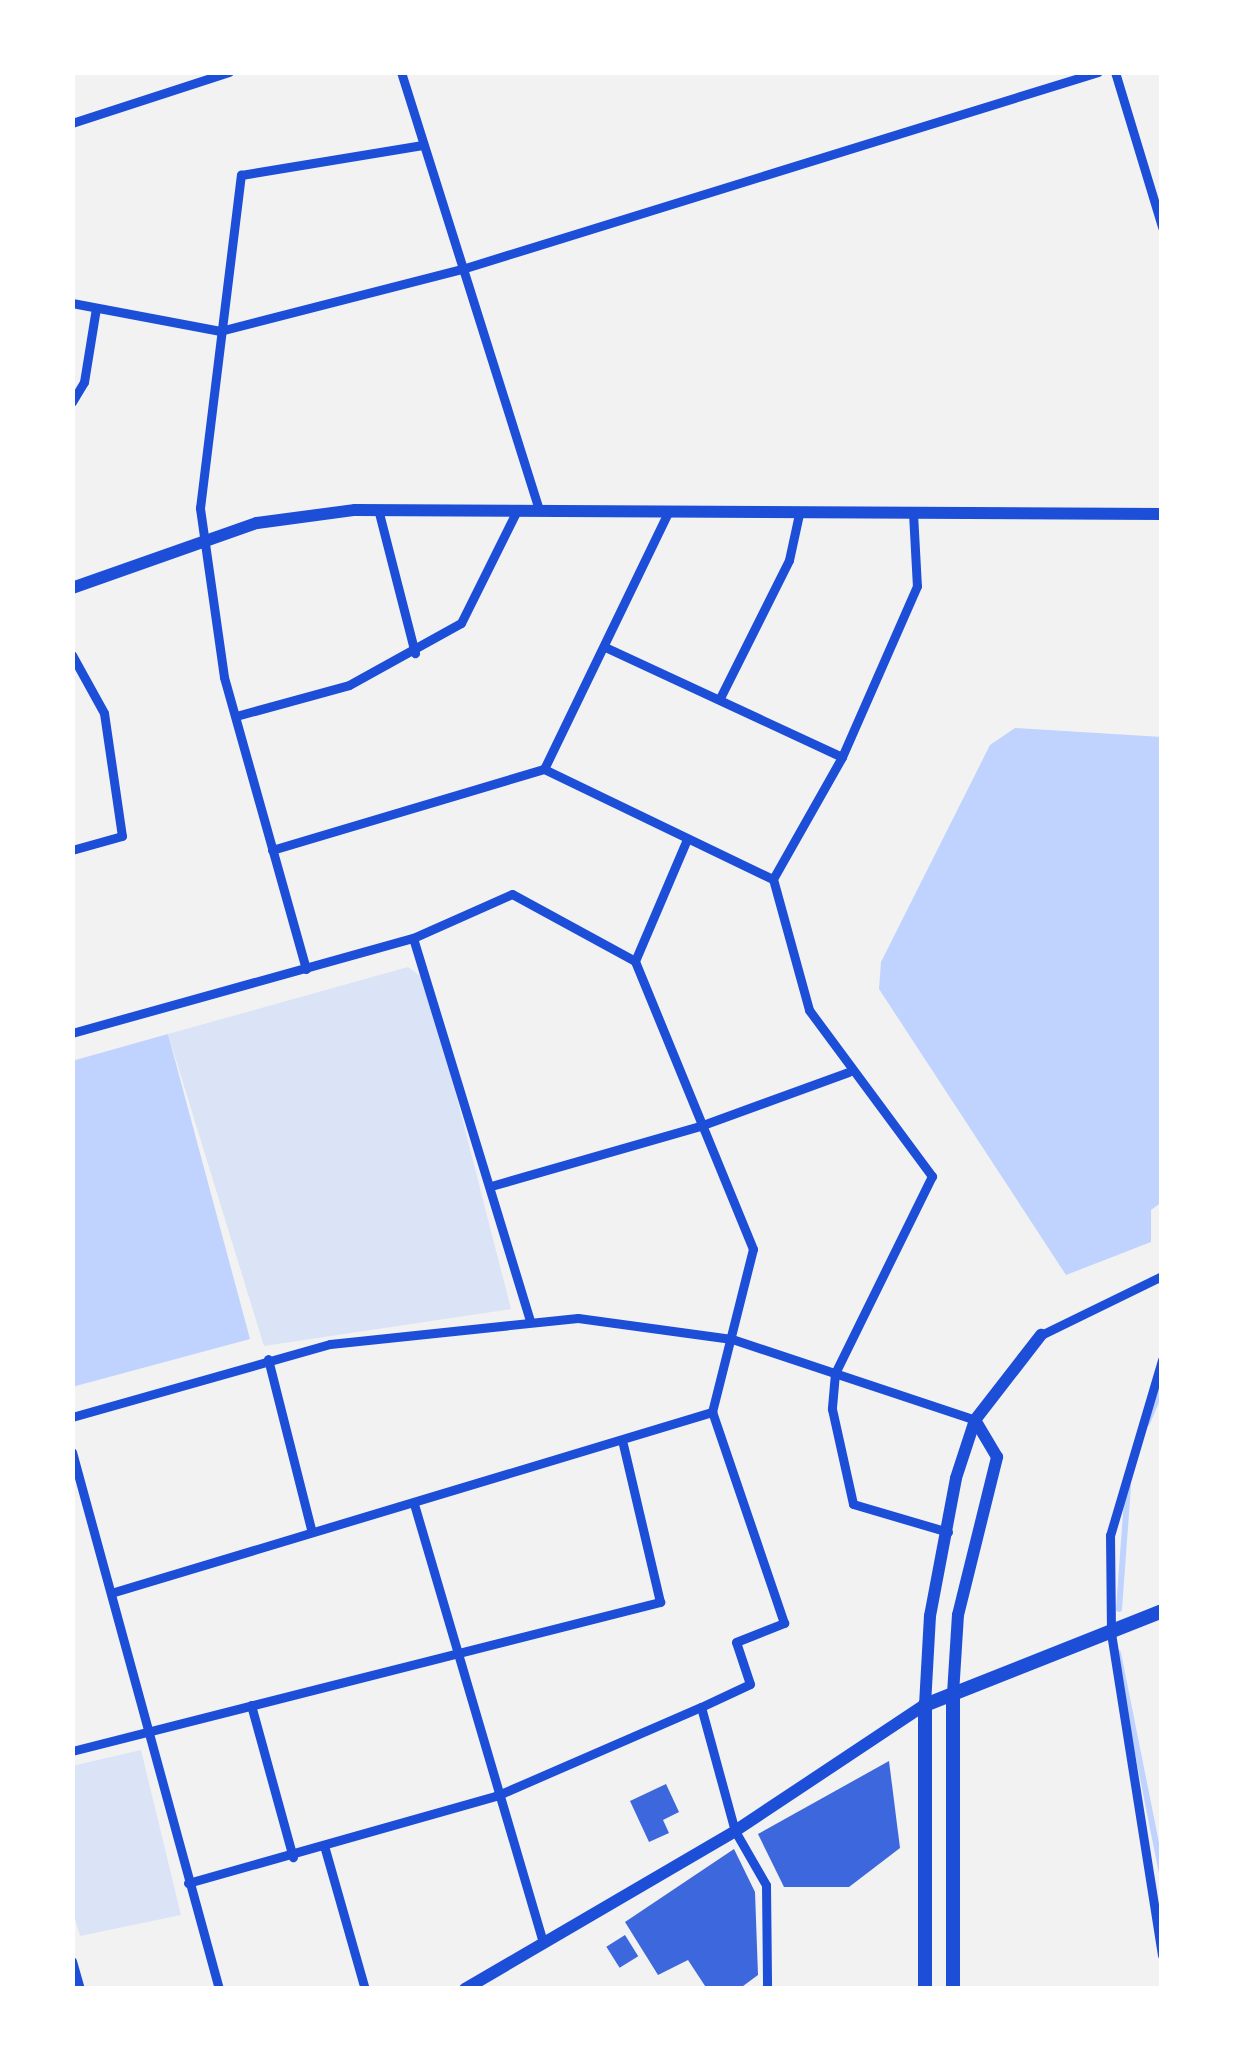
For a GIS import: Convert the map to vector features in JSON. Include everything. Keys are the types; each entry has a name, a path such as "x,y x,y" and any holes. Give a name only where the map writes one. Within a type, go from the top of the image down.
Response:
{"main road":[{"path":"925,1989 925,1705 1162,1611"},
{"path":"953,1694 953,1989"}],"street":[{"path":"72,123 229,72"},
{"path":"400,72 539,509"},
{"path":"72,303 220,331 462,269 1098,72"},
{"path":"1115,72 1162,227"},
{"path":"307,969 236,716 200,508 241,175 423,145"},
{"path":"72,402 84,382 96,308"},
{"path":"378,509 415,652"},
{"path":"72,588 206,539 292,517 378,509 1162,514"},
{"path":"236,716 349,685 461,622 517,511"},
{"path":"544,769 668,513"},
{"path":"721,698 789,560 799,514"},
{"path":"913,514 917,586 842,757 773,879 808,1010 848,1072 932,1176 835,1373 832,1409 854,1504 948,1532"},
{"path":"604,646 842,757"},
{"path":"72,655 104,713 122,836 72,850"},
{"path":"272,850 544,769 773,879"},
{"path":"635,961 687,839"},
{"path":"72,1033 413,938 512,894 635,961 753,1249 712,1412 784,1623 736,1642 750,1684 496,1796 325,1849 188,1883"},
{"path":"413,938 530,1322"},
{"path":"491,1186 700,1126 848,1072"},
{"path":"464,1989 735,1831 925,1705 930,1616 975,1420 1041,1335 1162,1276"},
{"path":"72,1417 329,1344 530,1322 622,1322 732,1339 975,1420 997,1457 958,1615 953,1694"},
{"path":"268,1359 311,1529"},
{"path":"1162,1360 1110,1534 1111,1633 1162,1955"},
{"path":"111,1593 311,1529 623,1444 712,1412"},
{"path":"72,1751 146,1735 458,1647 660,1602 623,1444"},
{"path":"72,1452 219,1989"},
{"path":"414,1504 458,1647 496,1796 543,1942"},
{"path":"251,1706 292,1857"},
{"path":"700,1707 735,1831 766,1886 767,1985 756,1989"},
{"path":"325,1849 365,1989"},
{"path":"72,1961 80,1989"}],"shaded area":[{"path":"408,967 427,981 511,1309 264,1346 168,1034"},
{"path":"141,1750 181,1915 80,1936 72,1909 72,1766"}],"water":[{"path":"1015,728 1162,737 1162,1202 1151,1210 1151,1242 1066,1275 879,989 881,962 990,745"},
{"path":"168,1034 250,1339 72,1387 72,1061"}],"building":[{"path":"889,1761 900,1848 849,1887 784,1887 758,1834"},
{"path":"666,1784 679,1812 663,1820 669,1833 649,1842 630,1801"},
{"path":"734,1849 755,1892 758,1975 739,1989 707,1989 688,1960 658,1975 625,1922"},
{"path":"625,1935 638,1956 620,1968 606,1947"}],"waterway":[{"path":"1147,1423 1162,1387"},
{"path":"1119,1609 1128,1486"},
{"path":"1118,1653 1162,1874"}]}
